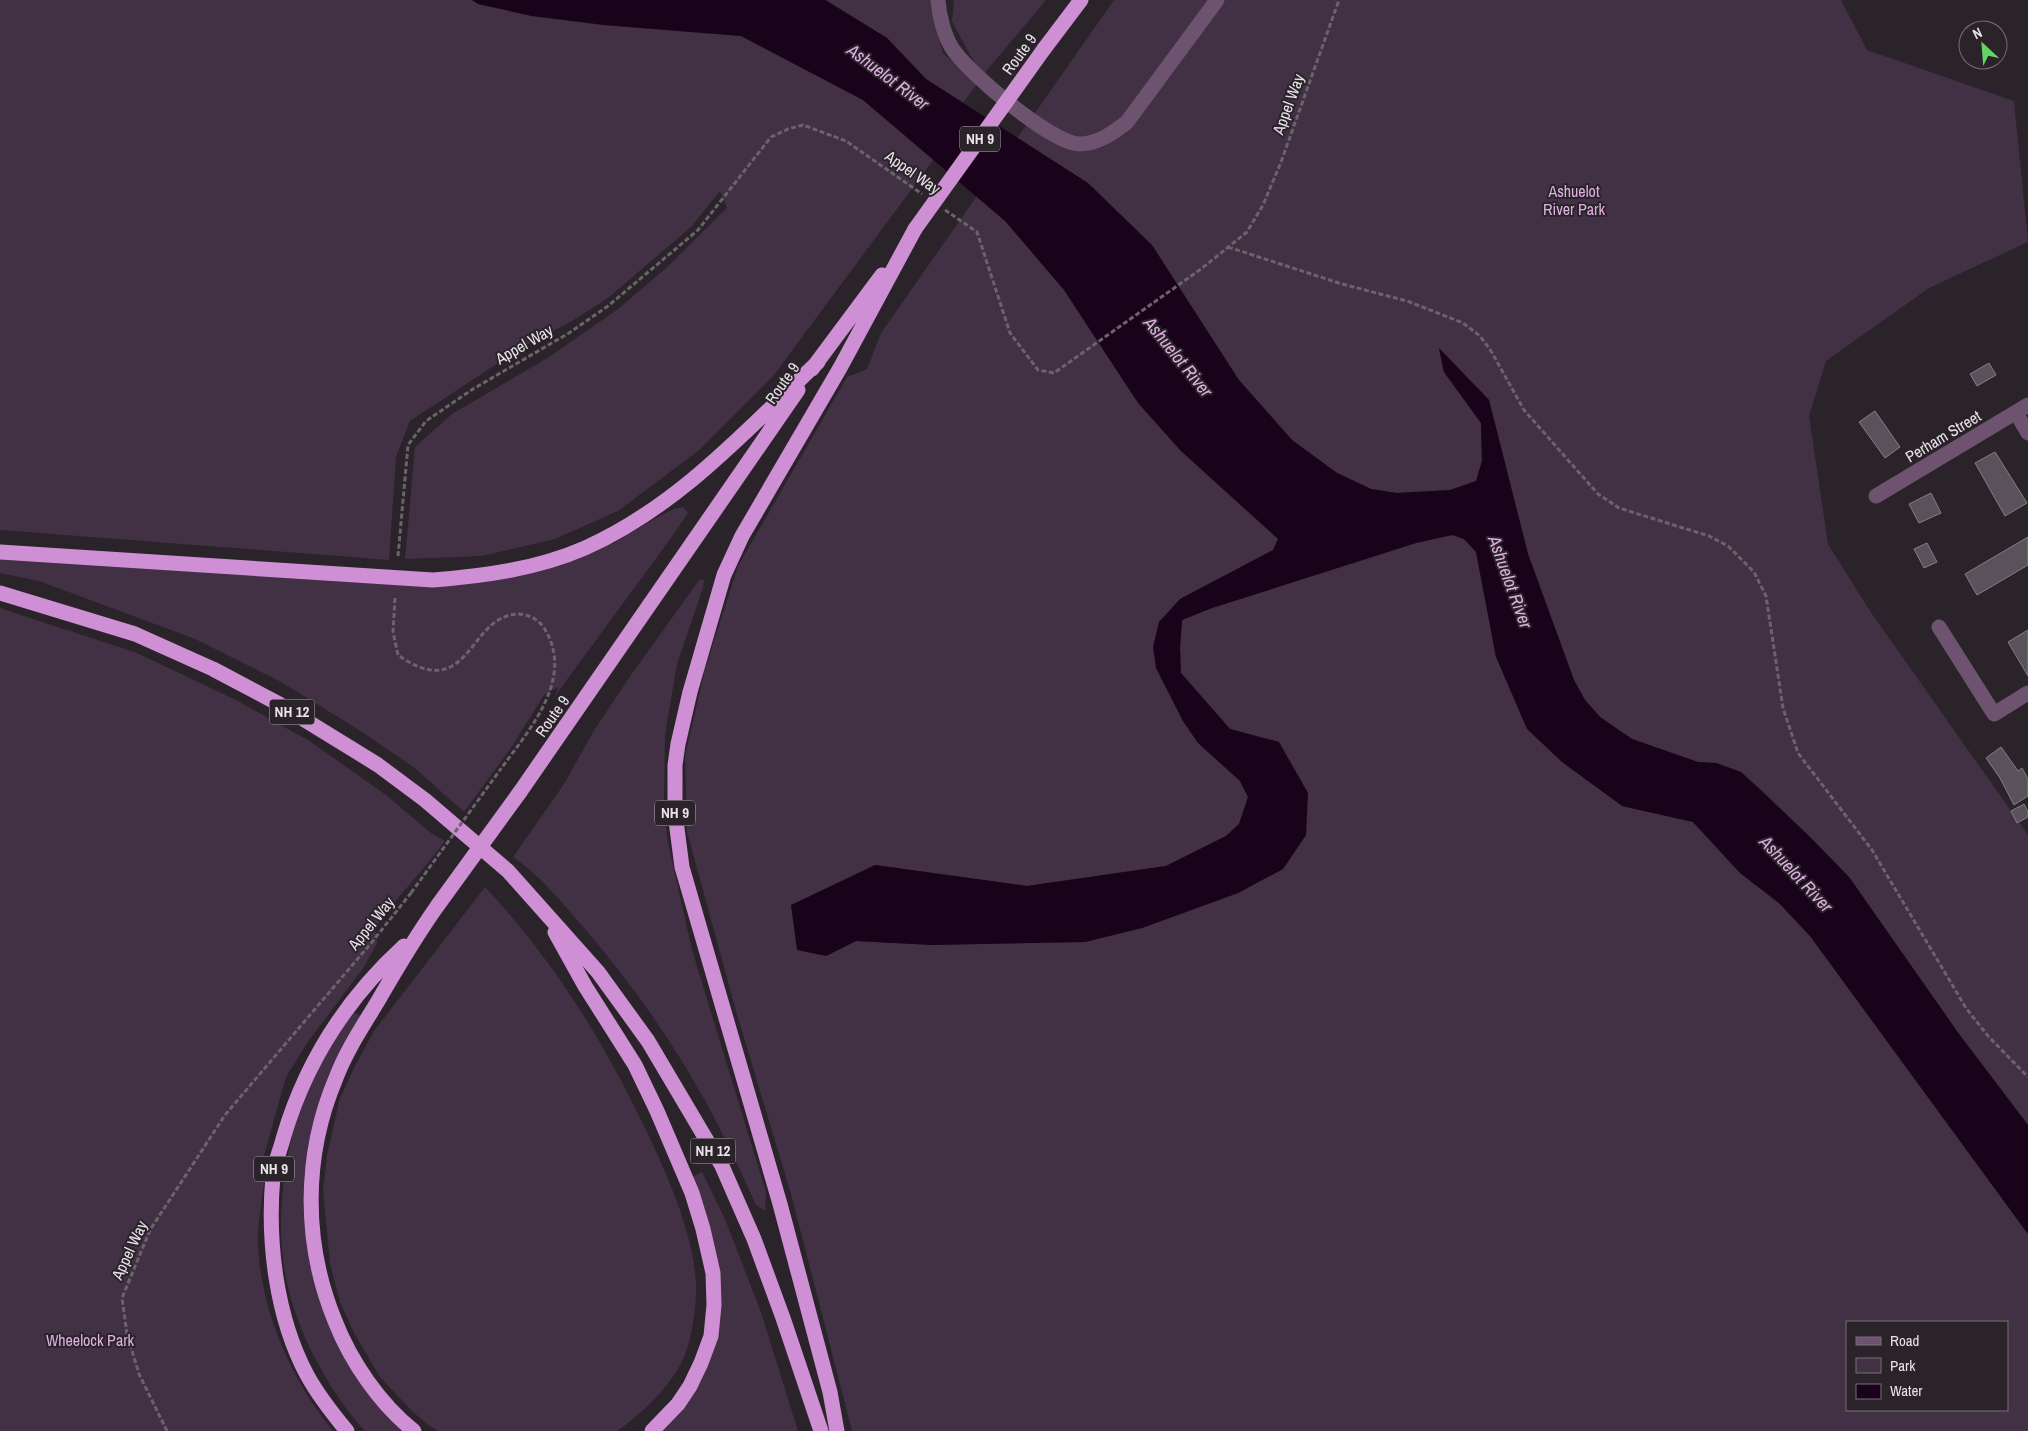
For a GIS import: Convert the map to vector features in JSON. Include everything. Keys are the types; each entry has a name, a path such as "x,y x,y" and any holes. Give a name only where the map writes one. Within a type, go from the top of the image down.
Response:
{"highway":[{"name":"Route 9","path":"417,934 520,792 818,362 1081,0"},
{"name":"NH 9","path":"837,1431 830,1392 780,1204 682,867 675,813 676,765 678,744 690,692 724,575 742,536 840,368 915,229"},
{"path":"0,552 433,580 483,576 536,564 584,548 630,525 670,498 714,462 818,362"},
{"name":"NH 12","path":"0,592 135,634 213,669 279,704 378,765 425,800 508,871 598,972 648,1041 722,1166 754,1239 784,1318 821,1431"},
{"path":"541,906 584,986 635,1065 657,1111 692,1193 713,1273 714,1304 711,1336 701,1363 690,1386 678,1404 652,1431"},
{"name":"NH 9","path":"346,1431 307,1375 292,1338 278,1291 272,1236 273,1174 292,1110 307,1073 326,1041 357,995 388,961 417,934"},
{"path":"414,1431 370,1384 342,1338 320,1276 310,1206 313,1158 320,1122 336,1077 417,934"}],"street":[{"path":"938,0 943,25 951,47 963,62 983,81 1032,120 1056,137 1077,144 1090,143 1110,135 1127,122 1218,0"},
{"path":"2022,409 2028,433"},
{"name":"Perham Street","path":"1876,496 2022,409"},
{"path":"1938,627 1994,714 2028,693"}],"path":[{"name":"Appel Way","path":"944,209 977,232 1010,333 1038,370 1054,373 1200,270 1247,232 1263,205 1281,162 1339,0"},
{"name":"Appel Way","path":"398,556 408,445 426,421 608,306 698,230 772,137 788,129 803,125 846,141 928,198"},
{"path":"1228,247 1342,284 1407,301 1463,323 1480,336 1491,351 1524,410 1598,494 1619,508 1709,536 1728,546 1754,572 1766,596 1783,708 1798,752 1872,850 1966,1008 1988,1036 2028,1076"},
{"name":"Appel Way","path":"167,1431 139,1374 127,1334 122,1298 150,1230 225,1115 372,942 411,893 533,724 552,689 554,646 538,619 528,615 508,616 487,628 472,647 447,668 430,670 412,665 398,655 393,632 395,598"}],"green space":[{"path":"0,0 472,0 478,4 532,16 604,25 741,36 863,100 934,159 774,375 698,451 618,511 555,539 482,556 405,559 415,447 452,414 549,357 618,309 666,268 727,208 720,191 691,227 608,298 572,321 524,346 410,421 396,457 389,560 0,530"},
{"path":"826,0 931,0 931,7 943,53 977,84 963,103 926,79 887,38"},
{"path":"954,0 1046,0 983,75 952,21"},
{"name":"Ashuelot River Park","path":"1114,0 1841,0 1867,50 2014,101 2028,242 1929,288 1826,361 1809,416 1828,544 1870,611 2028,835 2028,1125 1959,1034 1849,877 1764,792 1741,772 1716,763 1698,762 1632,739 1600,717 1585,700 1574,680 1528,554 1489,400 1439,349 1444,372 1481,423 1482,461 1476,482 1450,490 1397,493 1371,489 1337,473 1292,440 1251,394 1139,403 1181,451 1279,539 1274,550 1180,599 1156,668 1183,721 1198,743 1240,781 1248,797 1239,824 1226,836 1166,866 1027,886 875,865 826,956 856,941 932,945 1085,942 1142,928 1238,893 1283,869 1306,835 1279,742 1230,729 1181,673 1182,620 1212,608 1416,543 1452,535 1464,539 1476,552 1496,657 1622,806 1693,822 1740,873 1779,903 1810,936 2028,1234 2028,1431 852,1431 791,1194 736,1011 687,832 685,756 705,669 738,566 847,377 867,369 881,333"},
{"path":"683,507 688,513 671,538 555,696 558,687 544,695 511,748 464,812 416,769 359,730 281,682 195,639 39,581 0,573 0,557 390,583 548,568 614,543 656,518 674,509"},
{"path":"700,579 704,580 703,588 677,664 665,735 664,801 667,838 692,950 766,1192 765,1211 756,1205 727,1143 703,1098 670,1042 643,1003 600,947 560,900 533,873 513,857 564,784 593,732 633,672"},
{"name":"Wheelock Park","path":"0,608 137,653 236,700 311,742 386,795 431,833 445,841 375,927 377,943 364,967 307,1043 286,1077 260,1170 265,1177 259,1218 258,1242 260,1268 265,1293 272,1318 291,1366 318,1411 333,1431 0,1431"},
{"path":"485,887 511,916 558,977 600,1042 619,1076 660,1161 674,1194 691,1247 696,1282 696,1299 693,1326 686,1352 681,1364 666,1386 647,1406 617,1431 438,1431 412,1411 380,1377 354,1333 340,1302 330,1264 323,1191 327,1155 340,1098 374,1031"},
{"path":"353,1012 361,1016 314,1124 304,1175 304,1222 314,1277 370,1395 402,1431 365,1431 336,1394 315,1358 299,1322 288,1286 282,1249 281,1224 285,1173 303,1098 325,1052"},
{"path":"702,1172 725,1219 761,1312 798,1431 656,1431 686,1399 718,1316 692,1177"}],"water":[{"name":"Ashuelot River","path":"472,0 825,0 887,38 926,79 1088,183 1152,245 1239,380 1292,440 1337,473 1371,489 1397,493 1450,490 1476,481 1482,461 1481,423 1444,372 1439,348 1489,400 1528,554 1574,680 1585,700 1600,717 1632,739 1698,762 1716,763 1741,772 1809,836 1849,877 1959,1034 2028,1125 2028,1234 1810,936 1779,903 1740,873 1693,822 1622,806 1562,762 1527,729 1496,657 1476,552 1464,539 1452,535 1416,543 1212,608 1182,620 1181,673 1230,729 1279,742 1308,793 1306,835 1283,869 1238,893 1142,928 1085,942 932,945 856,941 826,956 797,950 791,905 875,865 1027,886 1166,866 1226,836 1239,824 1248,797 1240,781 1198,743 1183,721 1156,668 1153,647 1159,622 1180,599 1273,550 1278,539 1181,451 1138,403 1064,290 1005,221 863,100 741,36 604,25 532,16 478,4"}],"building":[{"path":"1989,363 1996,375 1977,386 1970,374"},
{"path":"1875,411 1900,447 1885,458 1859,422"},
{"path":"1995,452 2027,503 2005,516 1975,463"},
{"path":"1931,493 1941,513 1919,523 1909,504"},
{"path":"2028,537 2028,565 1977,595 1965,574"},
{"path":"1927,543 1937,562 1924,568 1914,549"},
{"path":"2028,630 2028,676 2008,642"},
{"path":"2001,747 2018,771 2022,768 2028,779 2028,796 2014,805 2000,778 1986,758"},
{"path":"2024,804 2028,817 2017,823 2011,811"}]}
